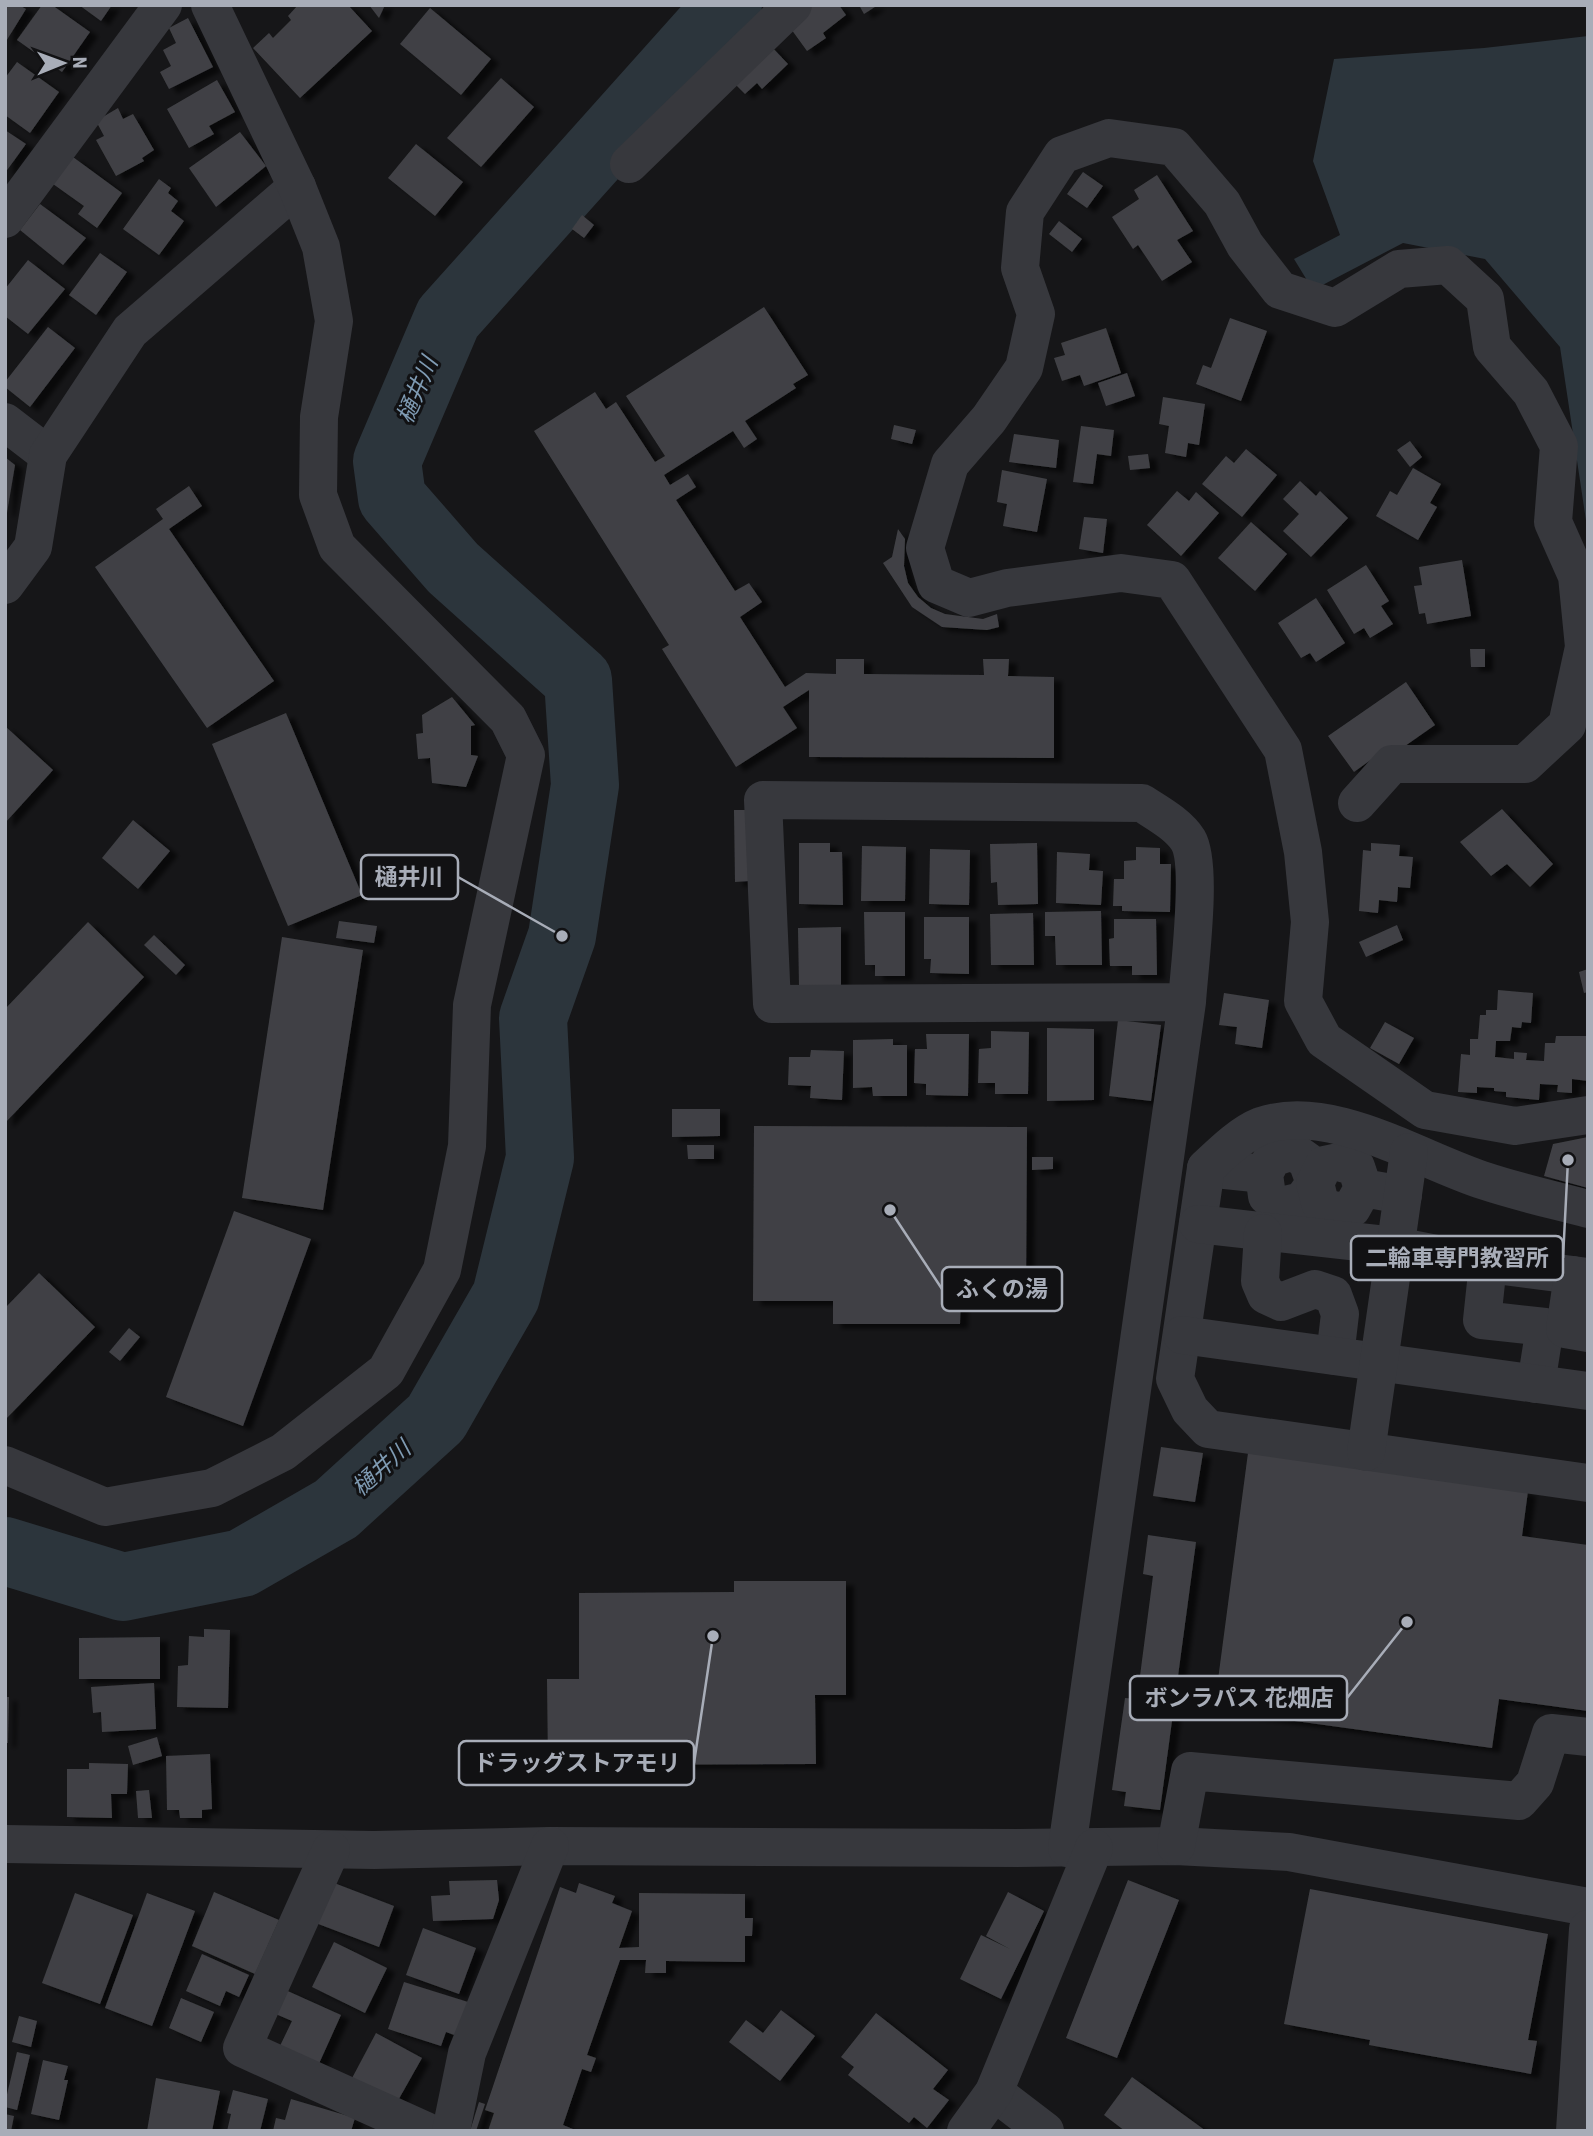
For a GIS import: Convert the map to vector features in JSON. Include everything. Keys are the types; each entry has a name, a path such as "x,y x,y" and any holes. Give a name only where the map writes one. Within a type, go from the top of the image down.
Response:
{"street":[{"path":"5,219 163,5"},
{"path":"5,1465 106,1507 212,1488 283,1452 386,1371 442,1270 467,1146 472,1005 526,755 509,719 337,547 318,495 319,417 334,321 321,247 297,187 211,5"},
{"path":"629,164 793,5"},
{"path":"1357,803 1392,764 1525,764 1567,725 1584,647 1577,576 1553,522 1559,446 1531,391 1492,347 1485,299 1448,265 1399,269 1335,308 1280,290 1245,245 1222,203 1174,147 1109,138 1062,155 1025,212 1020,268 1036,314 1024,368 989,419 950,464 925,548 936,584 969,598 1007,588 1121,573 1172,580 1283,750 1303,852 1310,922 1303,1001 1324,1040 1425,1110 1515,1126 1588,1115"},
{"path":"5,585 33,547 48,455 130,331 297,187"},
{"path":"5,422 48,455"},
{"path":"966,2131 994,2092 1081,1848 1188,1002 1195,870 1188,841 1167,819 1142,803 763,800 772,1004 1188,1002"},
{"path":"1588,1209 1484,1181 1351,1129 1302,1120 1261,1126 1230,1146 1206,1168 1175,1379 1189,1410 1208,1429 1588,1483"},
{"path":"1366,1452 1409,1152"},
{"path":"1206,1168 1264,1174 1266,1196 1281,1206 1302,1201 1315,1183 1320,1203 1334,1212 1352,1208 1363,1188 1403,1195"},
{"path":"1198,1224 1395,1246 1488,1264 1580,1276 1565,1329 1588,1333"},
{"path":"1263,1233 1261,1281 1266,1295 1281,1302 1315,1289 1333,1295 1340,1314 1335,1356"},
{"path":"1488,1264 1482,1320 1545,1328 1536,1384"},
{"path":"1182,1335 1588,1391"},
{"path":"1176,1846 1190,1771 1519,1801 1535,1783 1551,1733 1588,1737"},
{"path":"5,1843 331,1850 550,1846 1176,1846 1289,1852 1588,1907"},
{"path":"451,2131 467,2053 550,1846"},
{"path":"331,1850 242,2048 426,2131"},
{"path":"1575,2131 1588,1929"},
{"path":"994,2092 1045,2131"}],"shaded area":[{"path":"1588,36 1588,534 1560,347 1485,259 1403,243 1313,290 1294,259 1340,235 1313,161 1334,59 1484,48"}],"building":[{"path":"5,5 19,5 26,9 5,43"},
{"path":"42,5 52,5 90,32 62,72 17,40"},
{"path":"79,5 112,5 101,21"},
{"path":"298,5 348,5 372,31 300,98 253,48 269,33 273,38 291,20 288,16"},
{"path":"369,5 385,5 379,18"},
{"path":"809,5 839,5 846,15 823,33 826,38 807,51 786,22"},
{"path":"859,5 878,5 864,14"},
{"path":"430,8 491,59 461,95 400,44"},
{"path":"188,18 213,67 169,89 160,72 171,66 163,50 176,43 169,28"},
{"path":"769,44 788,64 762,89 757,83 745,94 731,80"},
{"path":"17,62 59,92 30,133 5,115 5,78"},
{"path":"501,78 534,107 481,167 447,138"},
{"path":"217,80 235,112 209,126 214,134 189,148 167,109"},
{"path":"118,108 123,119 133,114 154,150 142,158 144,161 116,176 96,140 104,136 96,121"},
{"path":"5,130 26,144 5,173"},
{"path":"240,132 266,166 216,207 189,168"},
{"path":"416,144 463,182 435,216 388,178"},
{"path":"73,157 122,193 97,228 78,214 84,206 53,184"},
{"path":"1083,172 1103,186 1087,208 1067,194"},
{"path":"1157,175 1193,231 1177,240 1192,262 1162,281 1138,245 1133,249 1112,217 1139,199 1134,190"},
{"path":"159,179 171,188 168,193 178,201 171,211 184,221 159,255 123,229"},
{"path":"40,204 86,238 63,265 20,230"},
{"path":"582,215 594,225 584,238 572,229"},
{"path":"1059,221 1082,239 1072,252 1049,234"},
{"path":"100,253 127,272 96,315 69,295"},
{"path":"28,260 65,289 28,334 5,316 5,289"},
{"path":"764,307 808,375 793,384 796,388 745,421 757,439 744,448 733,431 664,475 670,485 688,474 696,487 676,500 735,591 749,583 762,602 740,617 785,687 806,673 836,674 836,659 864,659 864,674 984,675 983,659 1009,659 1008,676 1054,677 1054,758 809,757 809,690 783,707 797,728 736,767 662,649 669,645 534,431 595,392 606,409 616,402 655,462 665,456 626,396"},
{"path":"1230,318 1267,331 1241,401 1196,384 1203,365 1211,368"},
{"path":"48,327 75,348 30,407 5,387 5,382"},
{"path":"1106,328 1121,373 1084,386 1080,375 1062,381 1054,358 1065,355 1061,343"},
{"path":"1127,373 1135,396 1106,406 1098,383"},
{"path":"1163,397 1205,404 1199,445 1188,443 1186,457 1165,453 1169,426 1159,424"},
{"path":"894,425 916,430 912,444 891,439"},
{"path":"1081,426 1114,430 1111,456 1097,454 1093,484 1073,482"},
{"path":"1014,434 1059,440 1056,468 1009,462"},
{"path":"1410,441 1422,457 1410,467 1397,450"},
{"path":"1246,449 1277,475 1242,517 1202,484 1226,456 1234,463"},
{"path":"1148,454 1150,468 1130,470 1128,456"},
{"path":"5,457 15,465 7,513 5,512"},
{"path":"1413,468 1441,484 1430,503 1437,507 1418,540 1376,516 1390,491 1397,495"},
{"path":"1002,470 1047,479 1037,532 1003,526 1007,504 997,502"},
{"path":"1300,481 1316,496 1320,491 1348,518 1311,557 1283,531 1299,514 1283,499"},
{"path":"189,486 202,506 169,529 274,681 207,728 95,567 163,519 156,509"},
{"path":"1177,491 1189,501 1196,492 1219,513 1181,556 1147,525"},
{"path":"1084,517 1107,519 1103,553 1079,549"},
{"path":"1251,522 1287,554 1255,591 1218,558"},
{"path":"898,529 905,539 904,566 908,583 918,597 931,608 945,614 983,619 997,614 999,627 987,630 942,627 912,607 883,563 892,557"},
{"path":"1462,560 1471,616 1427,624 1425,613 1419,614 1414,586 1422,585 1419,567"},
{"path":"1366,565 1389,601 1381,606 1393,624 1370,638 1364,628 1354,634 1327,590"},
{"path":"1316,598 1345,643 1316,662 1310,653 1301,658 1278,623"},
{"path":"1470,649 1485,649 1485,667 1471,667"},
{"path":"1406,682 1435,725 1395,753 1390,746 1354,772 1328,736"},
{"path":"452,697 475,725 471,726 471,755 478,756 466,787 432,783 430,758 418,759 416,734 423,733 422,715"},
{"path":"286,713 362,895 288,926 212,744"},
{"path":"5,726 53,770 5,823"},
{"path":"1502,809 1553,864 1530,887 1507,864 1491,876 1460,842"},
{"path":"734,810 748,810 749,881 735,882"},
{"path":"133,820 170,851 138,889 102,858"},
{"path":"799,843 830,843 830,852 842,852 843,905 799,904"},
{"path":"1037,843 1038,904 998,905 997,882 991,883 990,844"},
{"path":"1371,843 1400,845 1399,856 1413,857 1410,888 1398,887 1397,902 1379,900 1378,913 1359,911 1363,850 1371,851"},
{"path":"862,846 906,847 905,901 861,901"},
{"path":"1136,847 1160,848 1160,864 1171,864 1170,912 1122,911 1122,906 1113,906 1114,879 1124,879 1124,861 1136,860"},
{"path":"930,849 970,850 969,905 929,904"},
{"path":"1057,852 1090,854 1089,870 1103,871 1101,905 1056,903"},
{"path":"1101,911 1102,965 1056,965 1055,936 1045,936 1045,912"},
{"path":"864,912 905,912 905,976 875,976 875,965 865,965"},
{"path":"1033,913 1034,965 991,965 990,914"},
{"path":"924,917 969,917 969,974 930,973 931,959 924,959"},
{"path":"1114,919 1156,919 1157,975 1132,975 1132,966 1110,966 1109,939 1114,938"},
{"path":"339,921 377,926 374,943 336,938"},
{"path":"88,922 144,977 5,1123 5,1009"},
{"path":"1397,925 1403,940 1366,957 1359,942"},
{"path":"841,927 841,985 799,986 798,928"},
{"path":"154,935 185,965 176,975 144,945"},
{"path":"282,937 363,950 323,1210 242,1198"},
{"path":"1588,969 1588,992 1584,993 1579,972"},
{"path":"1498,990 1533,993 1531,1023 1522,1022 1521,1028 1512,1027 1510,1041 1496,1041 1495,1057 1514,1059 1514,1052 1527,1053 1526,1060 1544,1061 1545,1043 1555,1043 1556,1036 1588,1036 1588,1081 1572,1079 1572,1093 1557,1092 1558,1085 1540,1084 1539,1100 1506,1097 1506,1092 1494,1091 1494,1088 1477,1087 1477,1093 1458,1092 1461,1054 1470,1055 1470,1039 1478,1039 1480,1015 1486,1015 1486,1010 1497,1010"},
{"path":"1224,993 1269,1000 1262,1048 1235,1044 1237,1027 1219,1025"},
{"path":"1118,1020 1161,1025 1151,1101 1109,1096"},
{"path":"1385,1022 1414,1038 1399,1064 1370,1048"},
{"path":"1047,1028 1094,1029 1094,1100 1047,1101"},
{"path":"991,1031 1029,1032 1028,1094 995,1094 995,1083 978,1083 979,1049 991,1048"},
{"path":"926,1034 969,1034 968,1096 926,1095 926,1084 914,1083 915,1049 927,1049"},
{"path":"893,1039 893,1045 907,1045 907,1096 873,1096 872,1087 853,1088 853,1040"},
{"path":"811,1050 844,1051 842,1100 810,1098 811,1086 788,1085 789,1057 810,1057"},
{"path":"672,1109 720,1109 720,1136 672,1137"},
{"path":"754,1126 1027,1127 1026,1293 961,1293 960,1324 833,1324 833,1301 753,1301"},
{"path":"1588,1137 1588,1188 1544,1176 1553,1144"},
{"path":"687,1145 714,1145 714,1159 688,1159"},
{"path":"1032,1157 1053,1157 1053,1169 1032,1170"},
{"path":"234,1211 311,1239 243,1426 166,1397"},
{"path":"39,1273 95,1327 5,1420 5,1308"},
{"path":"129,1328 140,1337 120,1361 109,1352"},
{"path":"1161,1447 1203,1453 1195,1502 1153,1496"},
{"path":"1248,1453 1528,1491 1522,1536 1588,1545 1588,1711 1499,1699 1492,1748 1214,1710"},
{"path":"1148,1535 1196,1542 1160,1810 1124,1806 1126,1792 1112,1790 1125,1698 1137,1699 1153,1576 1143,1574"},
{"path":"734,1581 846,1581 846,1695 815,1695 816,1764 548,1765 547,1679 579,1679 579,1593 734,1592"},
{"path":"204,1629 230,1630 228,1708 177,1707 178,1666 188,1665 189,1636 204,1637"},
{"path":"160,1637 160,1679 79,1679 79,1638"},
{"path":"154,1683 156,1729 102,1732 101,1712 93,1713 91,1687"},
{"path":"5,1697 9,1697 8,1743 5,1743"},
{"path":"157,1737 162,1756 133,1765 128,1746"},
{"path":"210,1754 212,1809 202,1810 202,1818 180,1818 179,1810 167,1810 166,1756"},
{"path":"89,1763 128,1764 127,1794 111,1794 112,1818 67,1817 67,1769 89,1769"},
{"path":"149,1790 152,1818 138,1818 136,1791"},
{"path":"497,1880 499,1900 493,1919 433,1921 431,1896 450,1895 449,1881"},
{"path":"1128,1880 1179,1900 1117,2058 1066,2038"},
{"path":"329,1881 394,1906 379,1947 313,1922"},
{"path":"579,1883 615,1896 612,1903 632,1911 619,1948 639,1947 639,1893 745,1894 745,1918 753,1918 752,1936 745,1936 745,1962 666,1961 666,1973 645,1973 646,1960 620,1960 587,2055 596,2058 591,2072 582,2069 563,2125 578,2131 488,2131 494,2113 485,2110 560,1887 576,1893"},
{"path":"1310,1889 1548,1934 1528,2040 1537,2041 1531,2074 1369,2045 1370,2040 1284,2024"},
{"path":"214,1892 279,1920 255,1974 192,1946"},
{"path":"1008,1892 1044,1911 1001,1999 960,1979 981,1935 1010,1949 986,1936"},
{"path":"75,1893 133,1915 100,2004 42,1983"},
{"path":"147,1893 195,1911 152,2026 105,2008"},
{"path":"423,1928 476,1948 459,1994 406,1975"},
{"path":"334,1942 387,1968 365,2013 312,1987"},
{"path":"202,1954 249,1975 239,1997 226,1991 220,2006 186,1991"},
{"path":"404,1982 468,2002 457,2036 446,2032 441,2046 388,2029"},
{"path":"281,1988 341,2015 317,2068 278,2050 292,2021 271,2012"},
{"path":"181,1998 214,2012 201,2042 169,2028"},
{"path":"781,2010 815,2036 780,2081 729,2042 746,2020 763,2033"},
{"path":"876,2013 948,2070 933,2089 949,2100 927,2128 914,2117 909,2123 848,2075 854,2067 841,2057"},
{"path":"19,2016 37,2021 31,2047 12,2042"},
{"path":"376,2033 422,2058 396,2104 351,2080"},
{"path":"17,2052 30,2055 17,2110 5,2107 5,2103"},
{"path":"43,2060 68,2066 64,2080 68,2080 59,2120 31,2114"},
{"path":"1132,2077 1206,2131 1125,2131 1104,2115"},
{"path":"156,2078 220,2091 212,2131 147,2131"},
{"path":"233,2090 268,2099 260,2131 227,2131 231,2114 227,2113"},
{"path":"291,2099 355,2118 351,2131 273,2131 276,2118 285,2120"},
{"path":"479,2102 485,2104 476,2131 470,2131"},
{"path":"5,2114 14,2116 11,2131 5,2131"}],"waterway":[{"name":"樋井川","path":"5,1551 123,1587 242,1563 336,1509 436,1418 506,1296 540,1158 533,1018 562,936 585,785 578,680 453,568 392,498 387,461 448,318 728,5"}],"place":[{"name":"樋井川","path":"562,936"},
{"name":"二輪車専門教習所","path":"1568,1160"},
{"name":"ふくの湯","path":"890,1210"},
{"name":"ボンラパス 花畑店","path":"1407,1622"},
{"name":"ドラッグストアモリ","path":"713,1636"}]}
